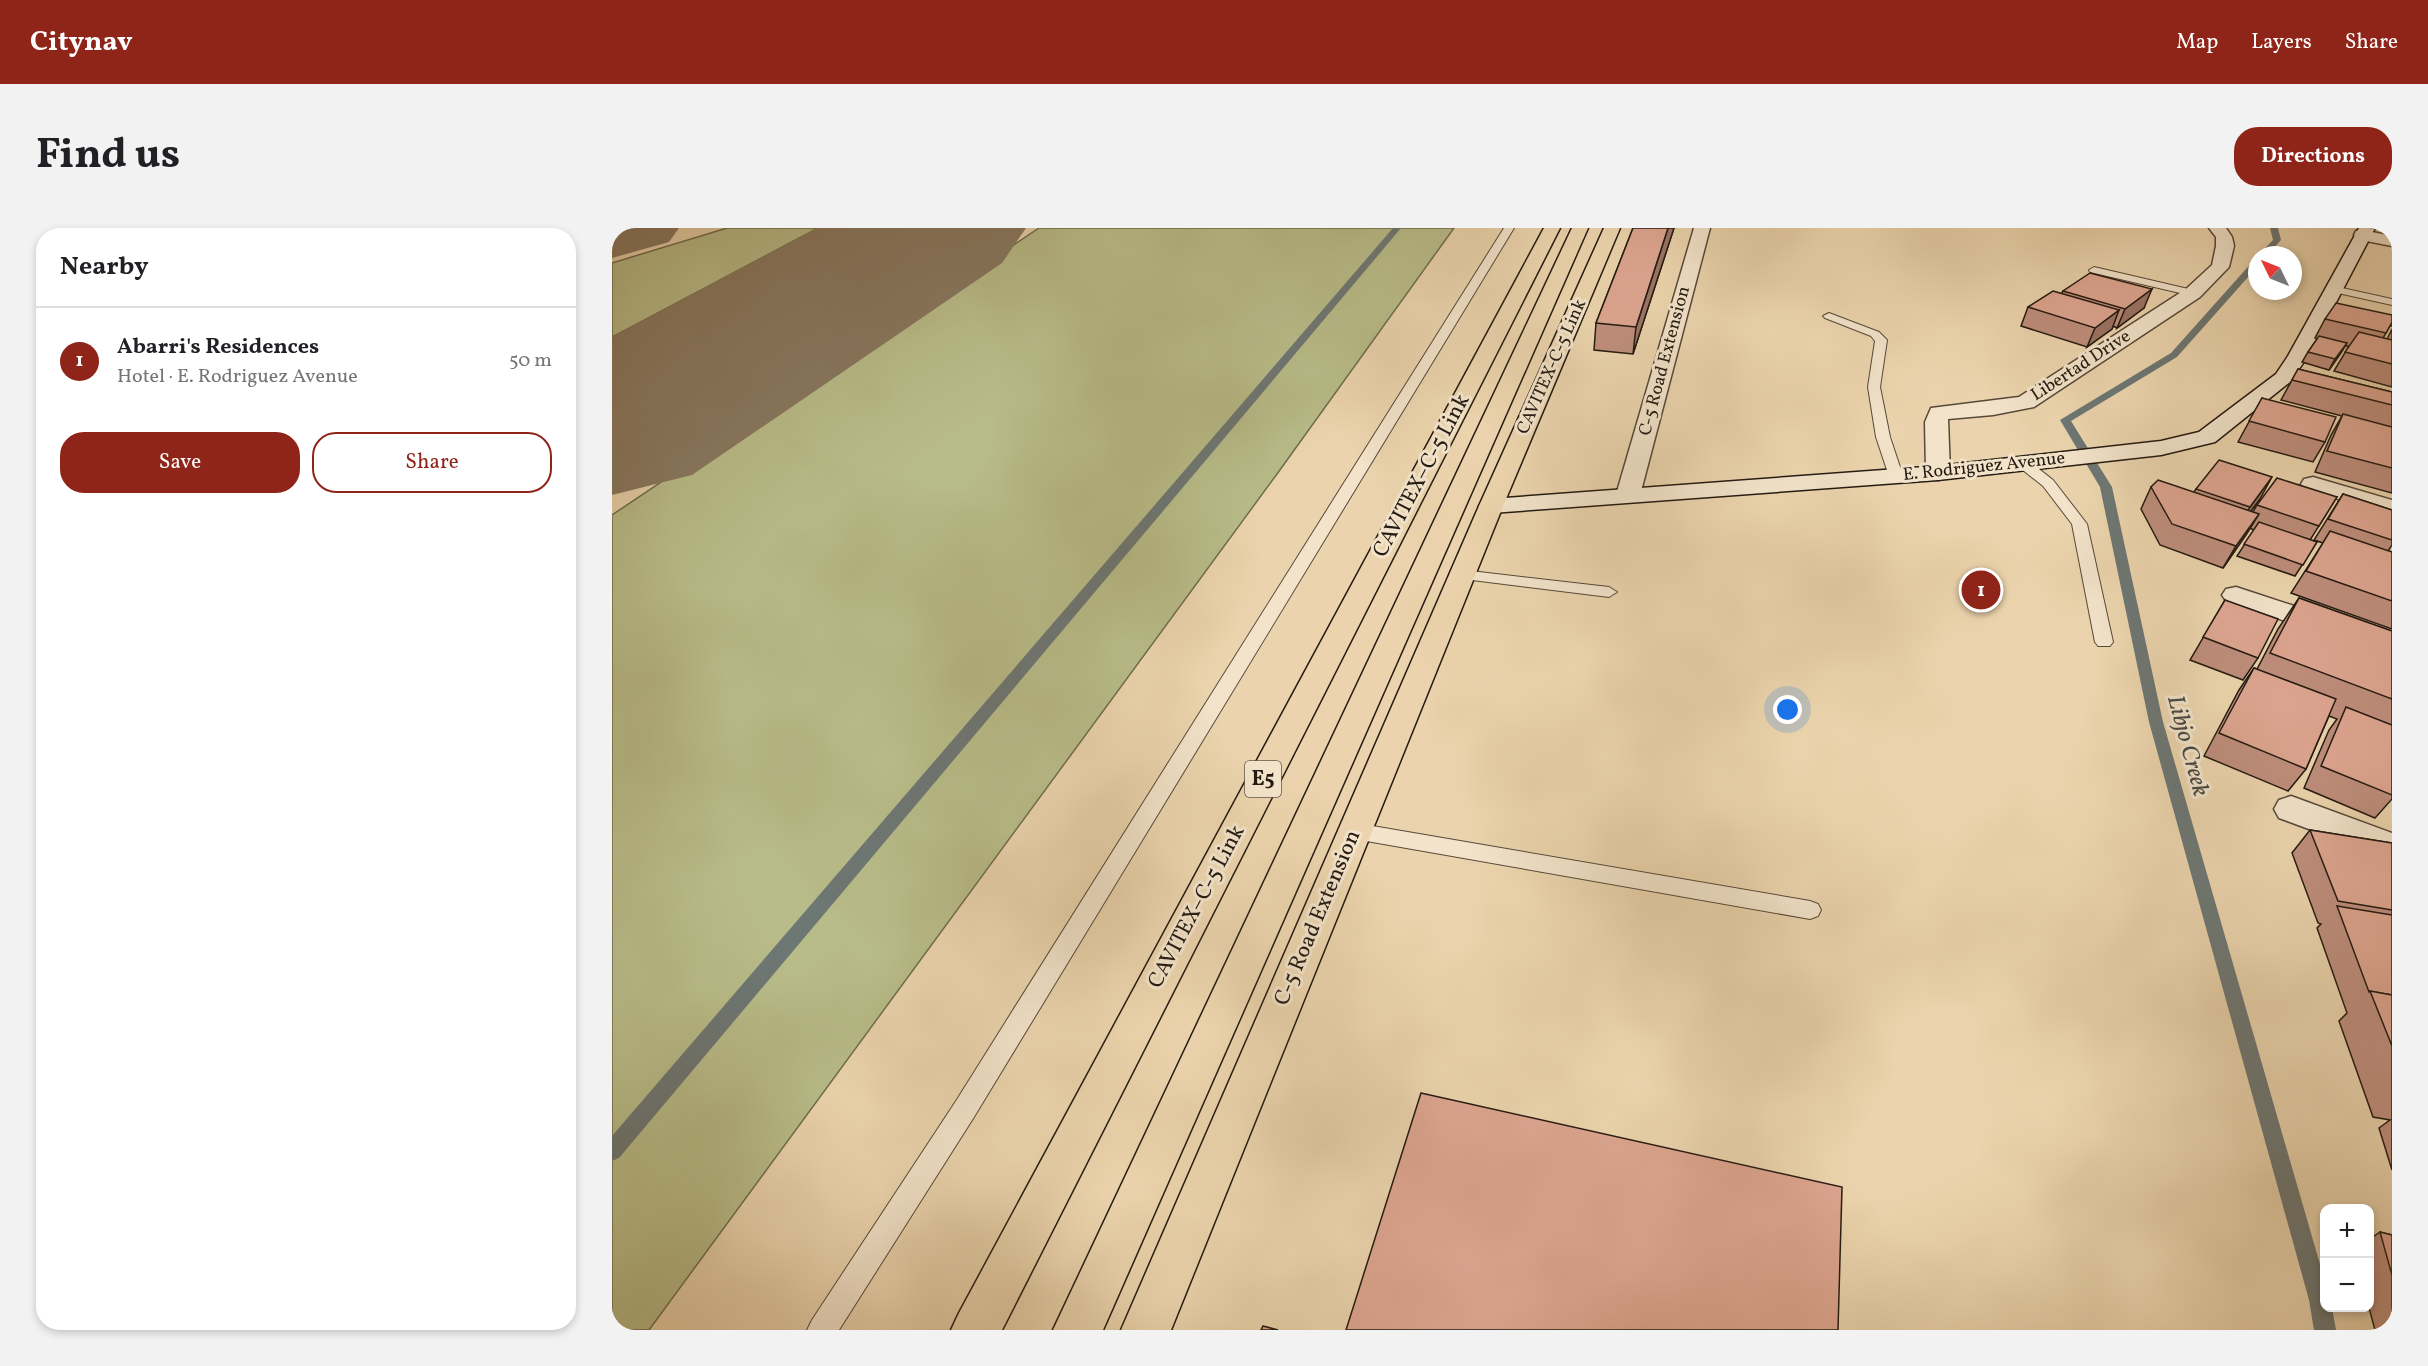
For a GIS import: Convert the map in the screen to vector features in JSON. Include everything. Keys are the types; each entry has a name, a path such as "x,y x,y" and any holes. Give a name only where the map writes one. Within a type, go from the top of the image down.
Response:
{"main road":[{"name":"CAVITEX–C-5 Link","path":"975,1330 1551,228"},
{"name":"CAVITEX–C-5 Link","path":"1078,1330 1580,228"},
{"name":"CAVITEX-C-5 Link","path":"1491,506 1612,228"},
{"name":"C-5 Road Extension","path":"1146,1330 1491,506"}],"street":[{"name":"C-5 Road Extension","path":"1628,495 1702,228"},
{"name":"Libertad Drive","path":"1938,473 1936,422 1939,413 1993,408 2026,402 2193,293 2220,267 2225,246 2224,237 2217,228"},
{"name":"E. Rodriguez Avenue","path":"1491,506 1938,473 2161,448 2207,437 2283,378 2323,320 2334,289 2364,231"},
{"path":"2364,231 2392,241"},
{"path":"2313,484 2392,508"},
{"path":"2236,595 2392,648"},
{"path":"2291,809 2392,848"}],"lane":[{"path":"822,1330 965,1109 1509,228"},
{"path":"2094,270 2193,293"},
{"path":"2334,289 2392,302"},
{"path":"1829,316 1875,334 1881,340 1874,387 1883,437 1896,476"},
{"path":"2027,463 2048,483 2079,524 2104,642"},
{"path":"1462,575 1609,592"},
{"path":"1355,831 1810,910"}],"green space":[{"path":"727,228 818,228 612,337 612,263"},
{"path":"1039,228 1454,228 1277,474 649,1330 612,1330 612,515"}],"building":[{"path":"1633,228 1668,228 1636,327 1596,323"},
{"path":"2090,273 2152,289 2125,309 2063,291"},
{"path":"2053,291 2119,310 2095,328 2028,307"},
{"path":"2336,303 2392,315 2392,322 2386,333 2325,319"},
{"path":"2359,332 2392,340 2392,364 2345,352"},
{"path":"2319,336 2347,343 2335,359 2308,352"},
{"path":"2298,369 2392,392 2392,405 2292,380"},
{"path":"2262,398 2336,417 2325,442 2249,421"},
{"path":"2343,414 2392,427 2392,468 2327,451"},
{"path":"2219,460 2272,477 2250,507 2196,489"},
{"path":"2277,478 2337,497 2319,526 2257,505"},
{"path":"2158,480 2259,514 2236,546 2172,524 2151,487"},
{"path":"2343,494 2392,510 2392,540 2328,519"},
{"path":"2259,522 2317,542 2303,565 2244,544"},
{"path":"2330,531 2392,552 2392,601 2306,571"},
{"path":"2299,598 2392,631 2392,699 2270,653"},
{"path":"2225,600 2278,619 2258,658 2203,637"},
{"path":"2254,668 2336,699 2306,769 2219,733"},
{"path":"2346,707 2392,725 2392,795 2321,766"},
{"path":"2310,830 2392,843 2392,910 2338,901"},
{"path":"2337,906 2392,915 2392,995 2369,992"},
{"path":"2370,991 2392,995 2392,1046"},
{"path":"1421,1093 1842,1187 1838,1330 1346,1330"},
{"path":"2380,1232 2392,1235 2392,1275"},
{"path":"1263,1326 1278,1330 1261,1330"}],"waterway":[{"path":"612,1151 1397,228"},
{"name":"Libjo Creek","path":"2271,246 2277,240 2274,228"},
{"name":"Libjo Creek","path":"2248,272 2174,355 2065,420 2106,487 2156,722 2320,1300 2325,1330"}],"taxiway":[{"path":"612,238 646,228"}],"runway":[{"path":"612,427 943,228"}],"place":[{"name":"Abarri's Residences","path":"1981,590"}]}
